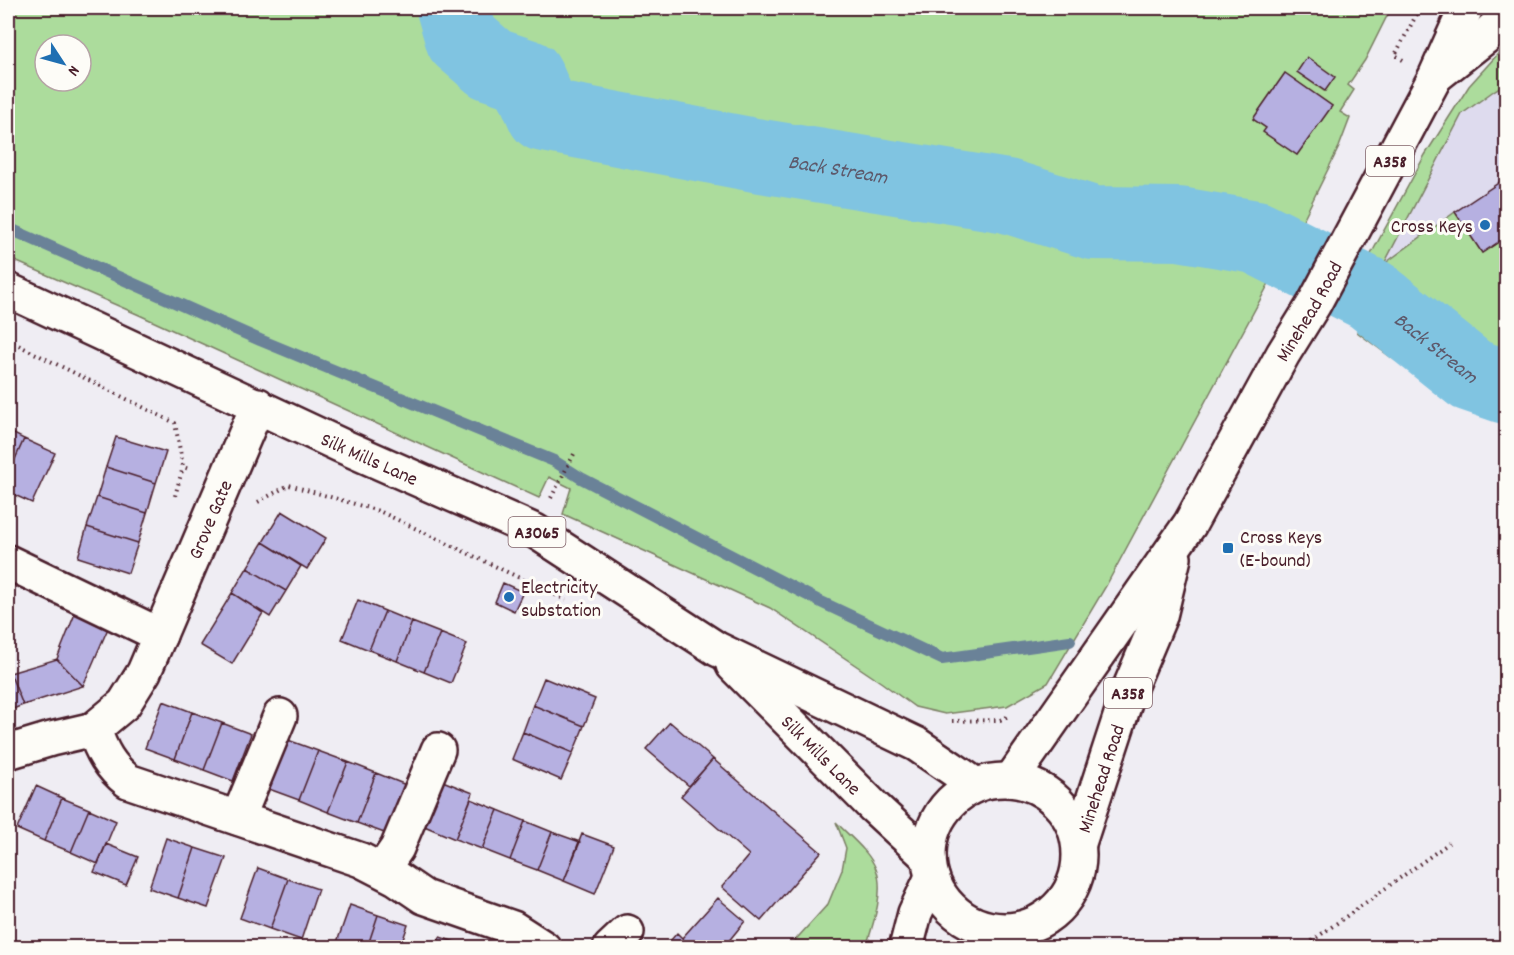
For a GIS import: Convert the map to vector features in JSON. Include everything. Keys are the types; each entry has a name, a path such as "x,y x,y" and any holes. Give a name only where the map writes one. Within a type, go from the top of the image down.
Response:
{"main road":[{"name":"Minehead Road","path":"1011,780 1126,613 1178,544 1283,354 1314,304 1436,76 1466,8"},
{"name":"Minehead Road","path":"1436,76 1484,38 1506,16"},
{"name":"Silk Mills Lane","path":"8,290 340,445 535,531 717,649 916,744 976,785"},
{"name":"Grove Gate","path":"8,752 94,729 124,704 144,672 258,405"},
{"name":"Minehead Road","path":"1079,843 1130,687 1160,616 1178,544"},
{"path":"8,562 160,635"},
{"name":"Silk Mills Lane","path":"717,649 874,807 930,868"},
{"path":"238,818 280,716"},
{"path":"94,729 100,748 109,763 129,781 361,860 382,870 424,897 513,928 544,948"},
{"path":"382,870 397,848 438,750"},
{"name":"A358","path":"906,948 930,868 931,835 941,814 956,798 976,785 993,780 1011,780 1035,786 1056,800 1071,820 1079,843 1080,863 1076,882 1066,898 1054,913 1012,938 966,921 945,902 930,868"}],"path":[{"path":"8,340 175,423 183,466 259,503 289,485 379,511 572,602"},
{"path":"559,481 574,454"},
{"path":"1302,948 1449,843"}],"shaded area":[{"path":"1506,83 1506,335 1383,266 1462,114"}],"green space":[{"path":"8,8 1391,8 1365,60 1348,85 1354,90 1340,112 1350,118 1339,147 1302,222 1106,586 1048,683 1007,706 945,714 915,707 770,608 563,514 571,488 549,477 539,498 137,314 8,258","holes":["1297,72 1334,77 1324,91","1285,73 1332,106 1297,155 1264,132 1266,128 1253,119"]},
{"path":"1506,45 1506,83 1462,114 1384,264 1455,212 1482,253 1506,237 1506,400 1453,384 1396,361 1357,332 1383,266 1369,258 1425,155 1469,86"},
{"path":"836,822 869,856 876,869 879,898 866,947 789,947 828,904 842,870 846,848"}],"building":[{"path":"1307,57 1335,77 1325,91 1297,72"},
{"path":"1285,73 1332,106 1297,155 1263,132 1266,128 1253,119"},
{"name":"Cross Keys","path":"1506,178 1506,237 1482,253 1455,212"},
{"path":"8,431 24,439 8,475"},
{"path":"116,437 166,452 156,483 106,467"},
{"path":"24,439 55,453 32,503 8,492 8,475"},
{"path":"106,467 156,483 147,513 97,497"},
{"path":"97,497 147,513 138,543 87,527"},
{"path":"282,511 326,538 307,569 263,542"},
{"path":"87,527 138,543 128,573 78,557"},
{"path":"263,542 301,566 286,591 247,568"},
{"path":"247,568 286,591 270,617 232,593"},
{"name":"Electricity substation","path":"503,583 523,592 514,611 495,602"},
{"path":"232,593 263,613 232,664 200,645"},
{"path":"358,600 385,611 369,650 342,639"},
{"path":"76,611 109,626 83,686 57,659"},
{"path":"385,611 412,622 397,661 369,650"},
{"path":"412,622 440,633 424,672 397,661"},
{"path":"440,633 467,644 451,683 424,672"},
{"path":"57,659 83,686 23,705 10,673"},
{"path":"10,673 23,705 8,711 8,674"},
{"path":"544,678 595,699 584,726 533,705"},
{"path":"163,701 192,712 175,759 145,748"},
{"path":"533,705 584,726 573,753 523,732"},
{"path":"192,712 222,723 204,770 175,759"},
{"path":"670,722 713,759 689,786 646,749"},
{"path":"222,723 251,734 233,781 204,770"},
{"path":"523,732 573,753 561,780 512,759"},
{"path":"288,740 318,751 299,800 269,789"},
{"path":"318,751 348,762 328,812 299,800"},
{"path":"713,759 821,852 761,921 722,887 749,855 681,796"},
{"path":"348,762 376,773 357,823 328,812"},
{"path":"376,773 406,785 387,834 357,823"},
{"path":"440,780 473,793 455,839 422,825"},
{"path":"36,786 62,798 44,841 17,829"},
{"path":"62,798 89,809 71,852 44,841"},
{"path":"471,799 498,810 482,849 455,839"},
{"path":"89,809 116,821 98,864 71,852"},
{"path":"498,810 525,821 510,860 482,849"},
{"path":"525,821 552,832 537,870 510,860"},
{"path":"552,832 580,842 564,881 537,870"},
{"path":"582,834 614,846 595,894 564,881"},
{"path":"166,838 195,848 178,898 149,888"},
{"path":"106,844 138,857 126,885 94,872"},
{"path":"195,848 226,858 208,908 178,898"},
{"path":"258,868 288,879 270,929 240,918"},
{"path":"288,879 318,889 301,940 270,929"},
{"path":"718,898 745,921 723,948 693,948 682,938"},
{"path":"350,905 378,915 367,948 335,948"},
{"path":"378,915 408,925 400,948 367,948"},
{"path":"677,933 682,938 693,948 664,948"},
{"path":"440,937 470,947 470,948 436,948"}],"waterway":[{"name":"Back Stream","path":"453,8 462,39 491,64 527,76 544,115 755,155 1007,196 1093,223 1179,224 1256,237 1371,295 1471,375 1506,387"},
{"path":"8,228 260,340 554,461 581,478 821,602 942,659 1070,641"}],"place":[{"name":"Cross Keys","path":"1485,225"},
{"name":"Cross Keys (E-bound)","path":"1228,548"},
{"name":"Electricity substation","path":"509,597"}]}
